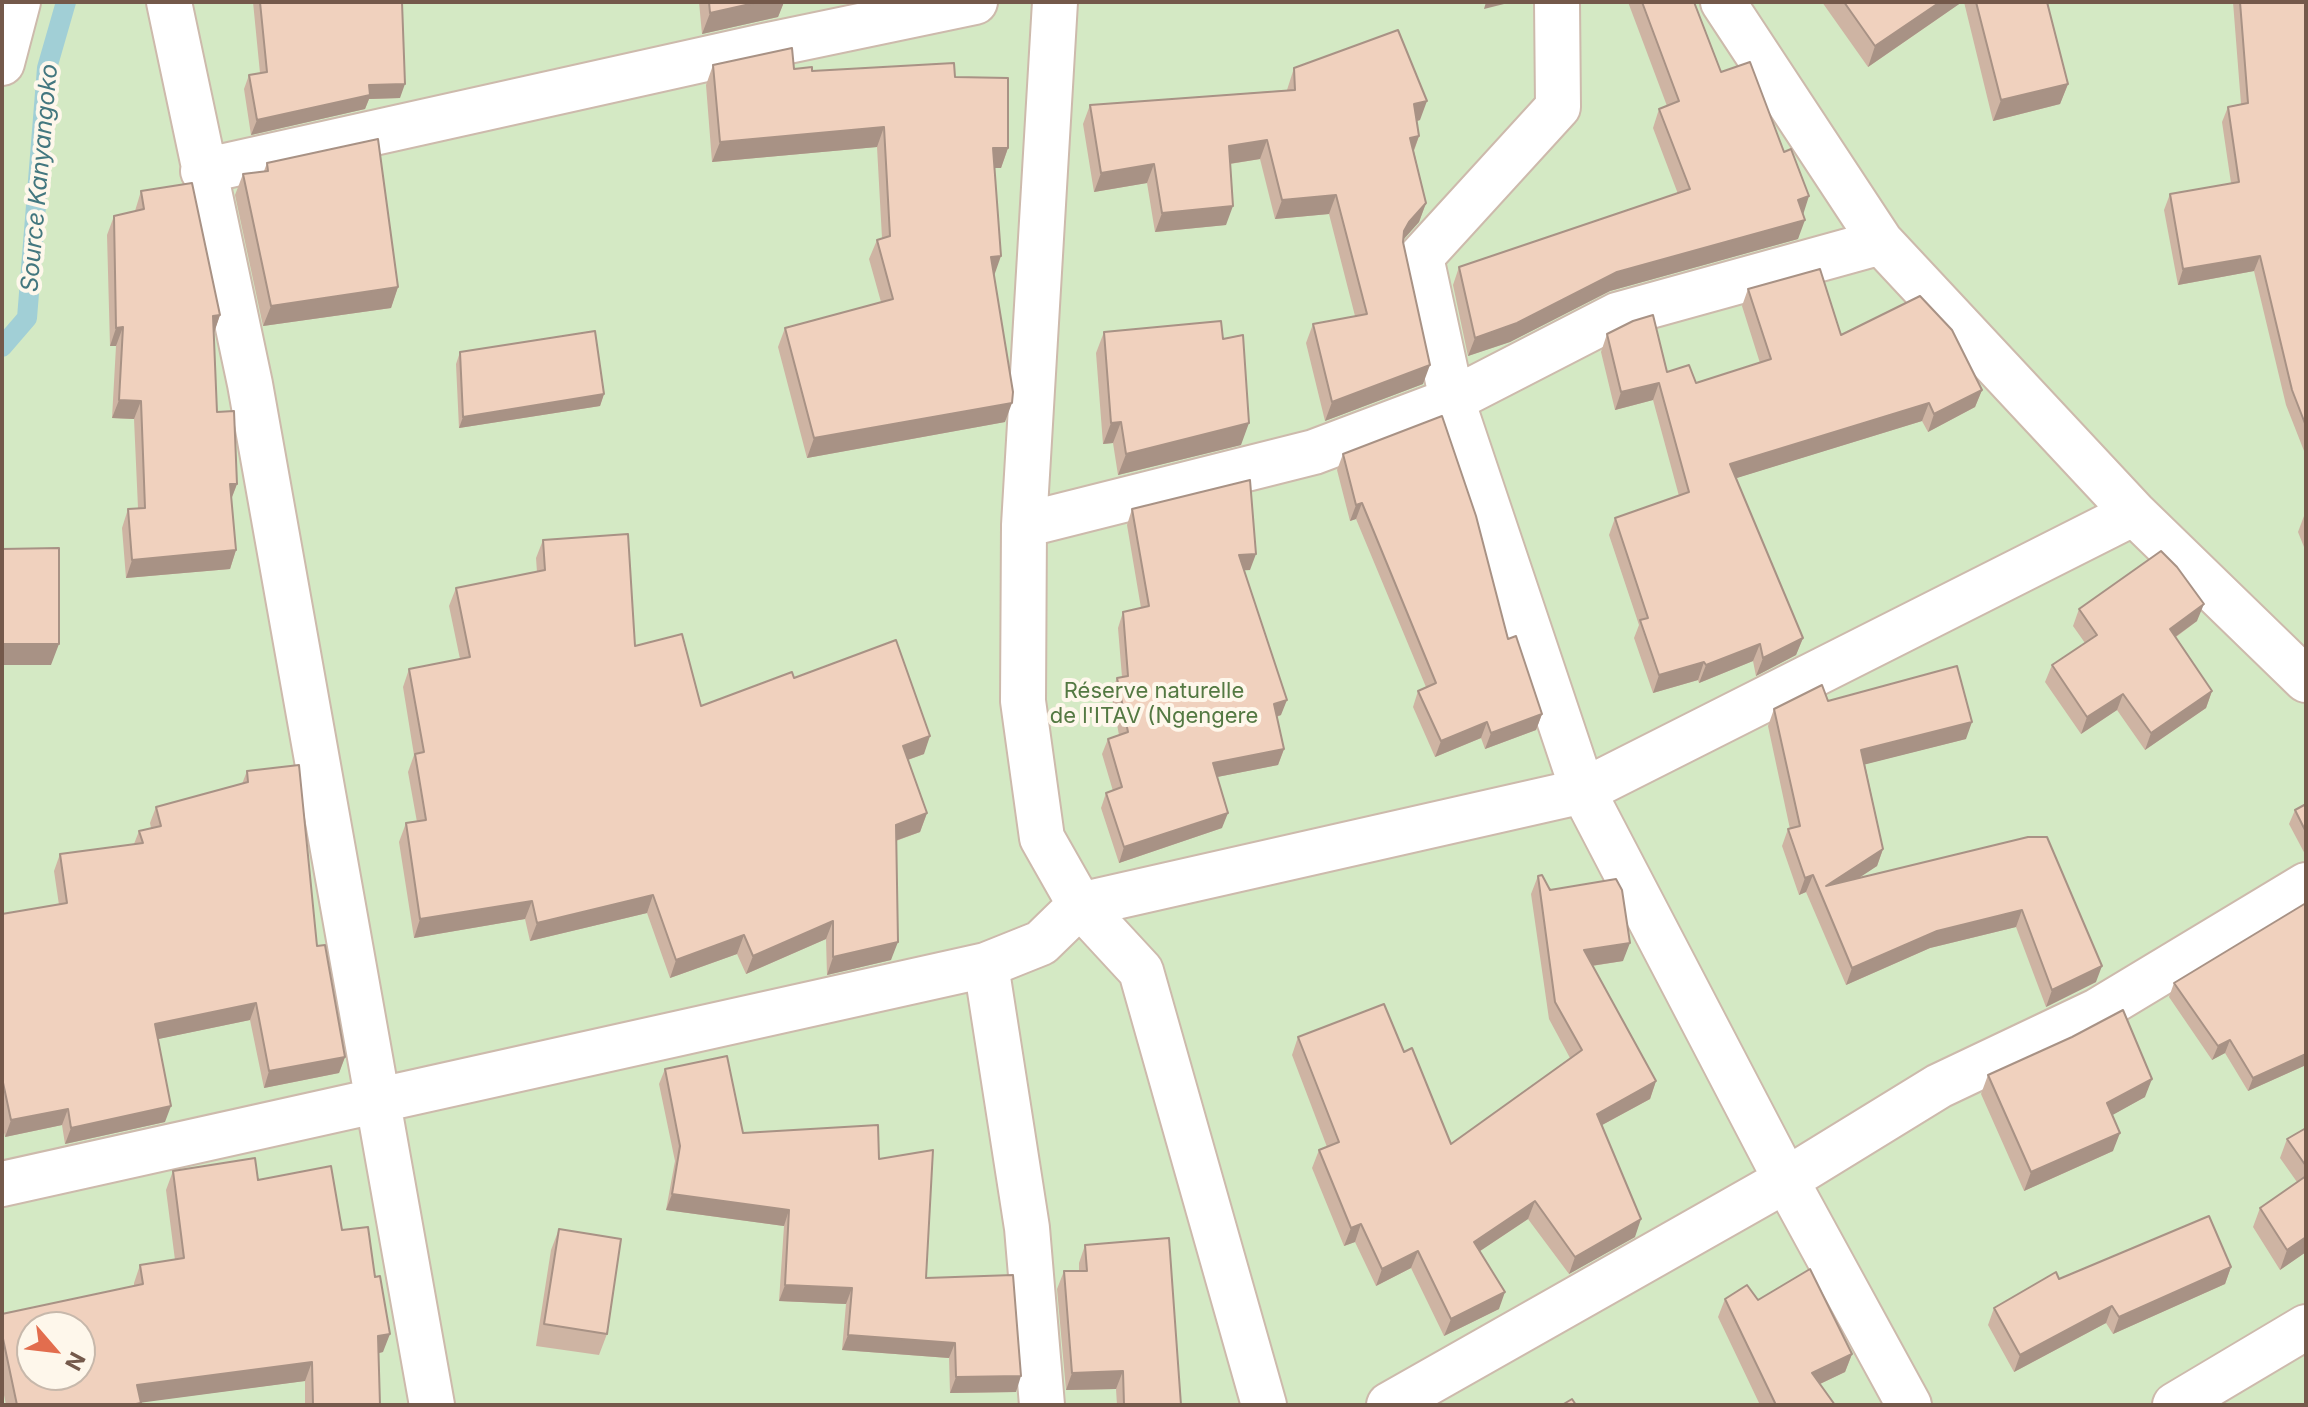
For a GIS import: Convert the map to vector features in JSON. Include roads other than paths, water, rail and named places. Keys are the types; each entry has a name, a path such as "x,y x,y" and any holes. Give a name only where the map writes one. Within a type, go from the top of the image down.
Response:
{"street":[{"path":"2,63 18,2"},
{"path":"169,2 250,384 432,1405"},
{"path":"203,171 749,49 975,2"},
{"path":"1055,2 1024,525 1023,701 1042,838 1080,905 1141,971 1264,1405"},
{"path":"1557,2 1558,107 1421,257 1452,400 1583,791 1786,1180 1909,1405"},
{"path":"1723,2 1881,242 2134,513 2306,680"},
{"path":"1024,525 1314,452 1452,400 1617,315 1881,242"},
{"path":"2,1184 986,965 1041,943 1080,905 1583,791 2134,513"},
{"path":"1389,1405 1786,1180 1939,1086 2097,1011 2306,885"},
{"path":"986,965 1027,1228 1042,1405"},
{"path":"2175,1405 2306,1327"}],"waterway":[{"name":"Source Kanyangoko","path":"2,347 27,318 47,68 66,2"}],"park label":[{"name":"Réserve naturelle de l'ITAV (Ngengere","path":"1154,704"}]}
